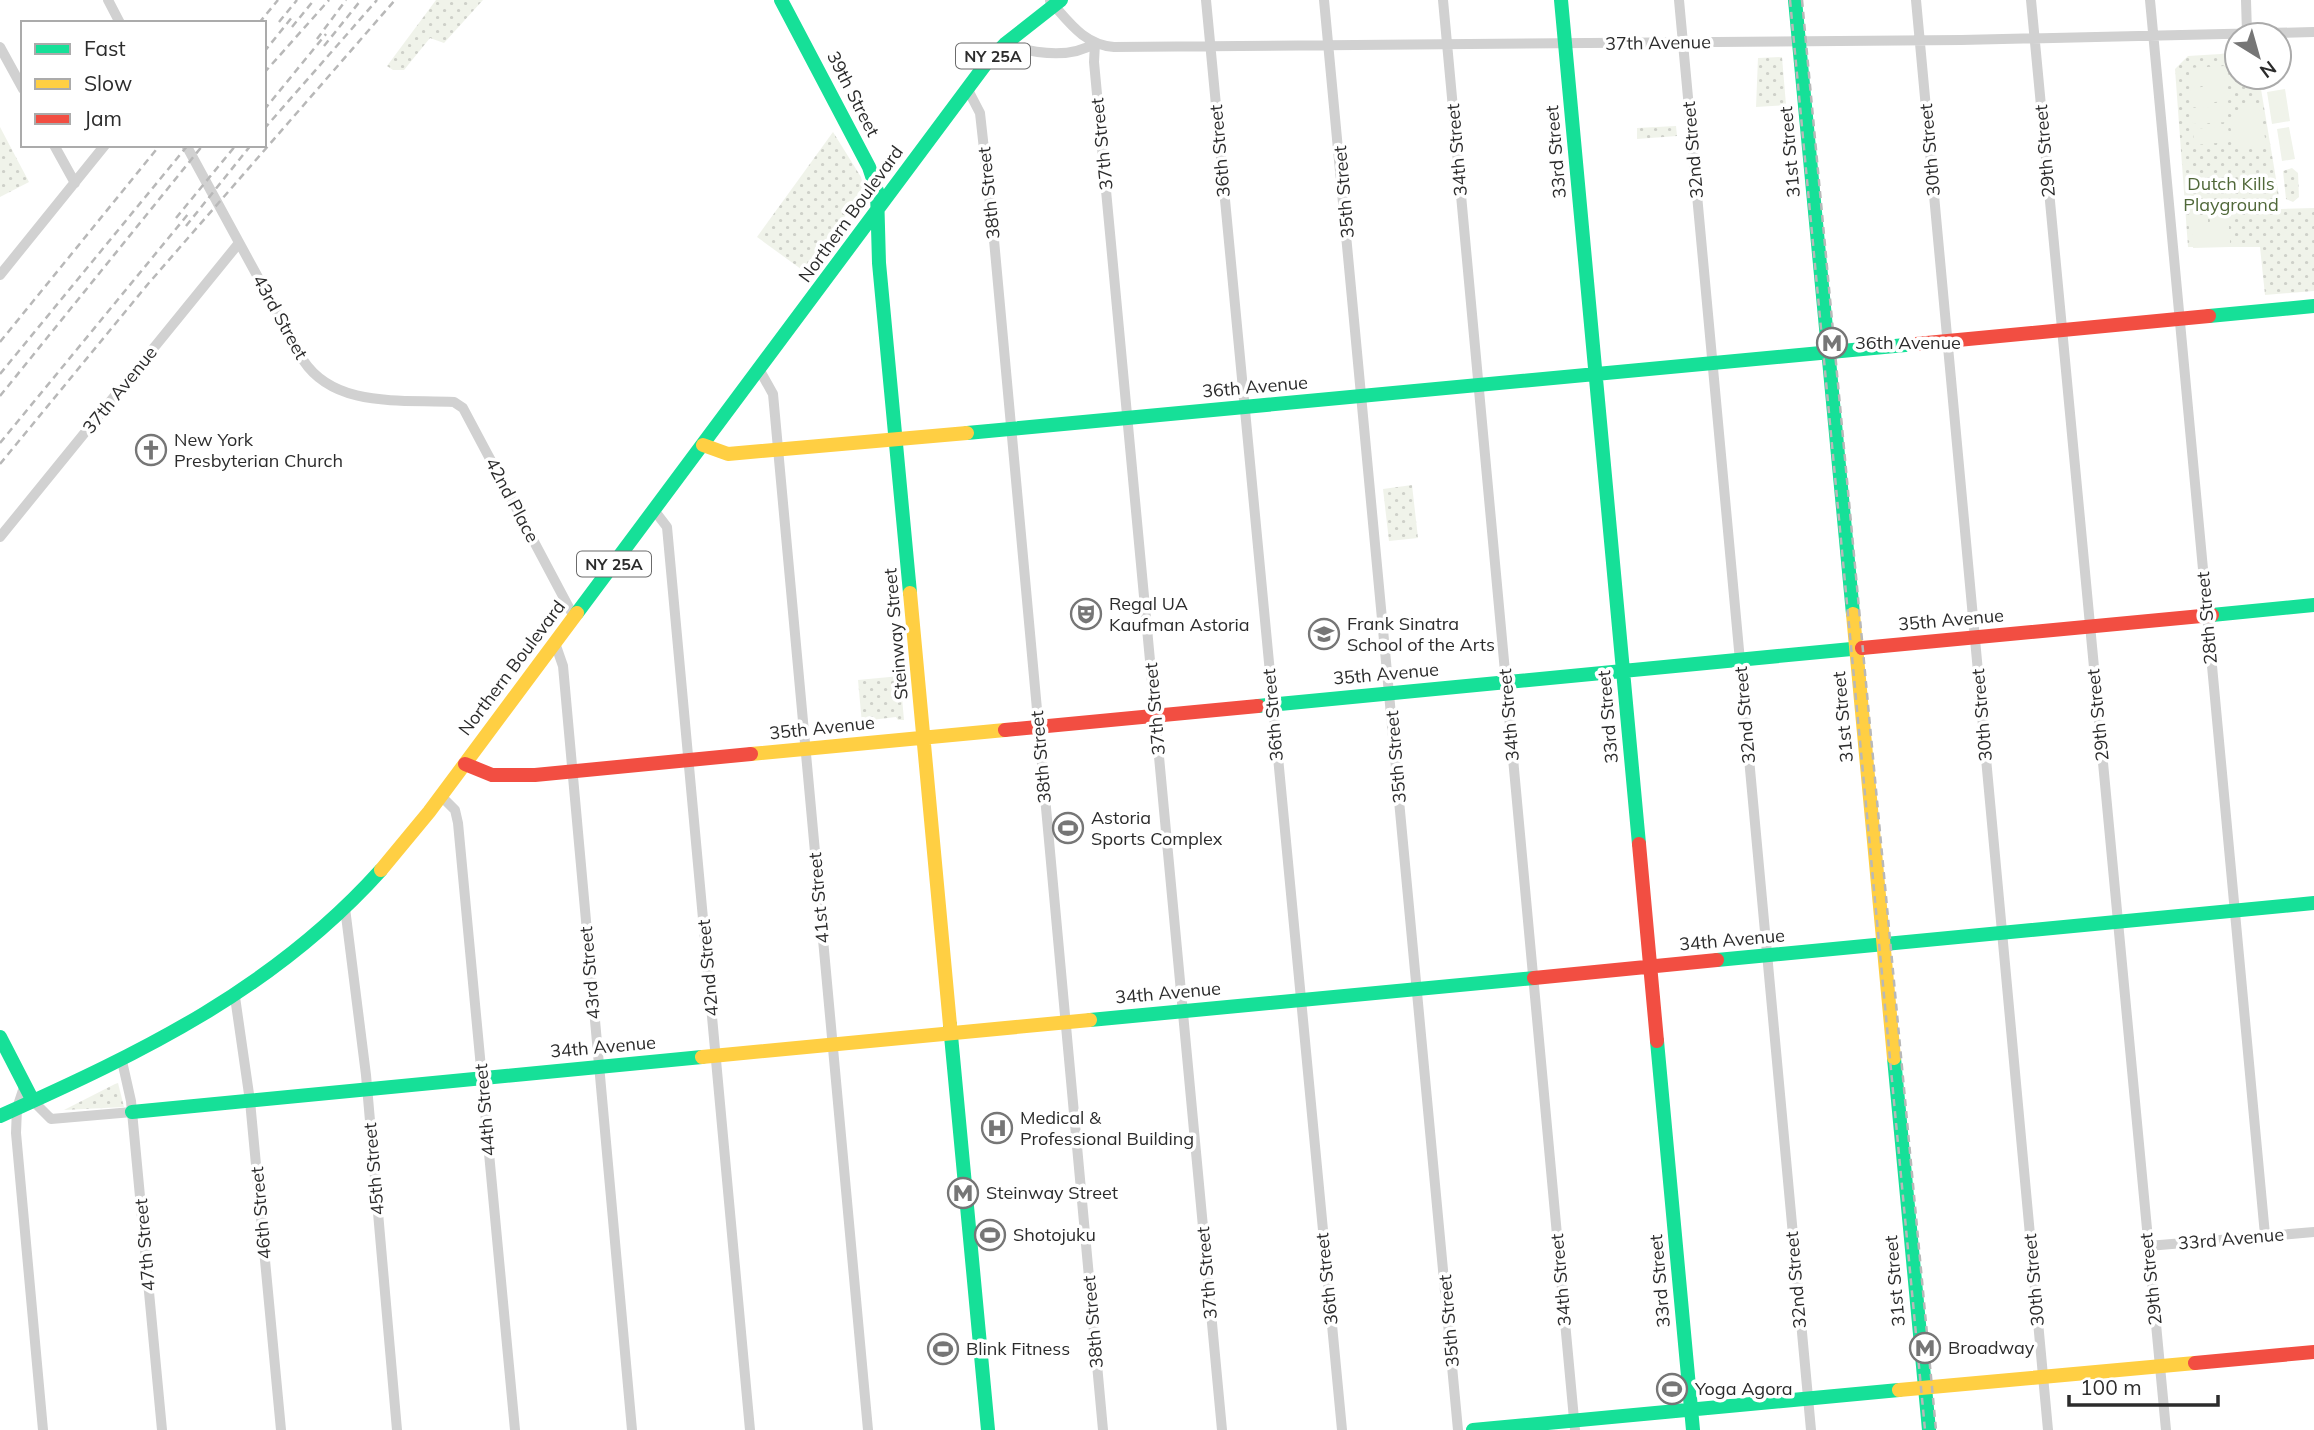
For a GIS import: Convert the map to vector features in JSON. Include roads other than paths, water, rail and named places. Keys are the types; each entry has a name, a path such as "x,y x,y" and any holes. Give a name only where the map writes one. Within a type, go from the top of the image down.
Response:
{"street":[{"path":"108,0 119,21"},
{"name":"39th Street","path":"781,0 873,176 877,211"},
{"name":"36th Street","path":"1206,0 1342,1430"},
{"name":"35th Street","path":"1324,0 1458,1430"},
{"name":"34th Street","path":"1443,0 1574,1425"},
{"name":"33rd Street","path":"1561,0 1693,1430"},
{"name":"32nd Street","path":"1679,0 1811,1430"},
{"name":"31st Street","path":"1795,0 1928,1430"},
{"name":"30th Street","path":"1916,0 2048,1430"},
{"name":"29th Street","path":"2031,0 2166,1430"},
{"name":"28th Street","path":"2150,0 2265,1235"},
{"path":"2246,0 2247,21"},
{"path":"1055,2 1076,30 1095,43"},
{"name":"Northern Boulevard","path":"0,1116 122,1061 174,1034 235,997 301,948 345,908 400,849 441,796 967,88 1005,44 1055,2"},
{"name":"37th Avenue","path":"2293,32 2314,32"},
{"name":"37th Avenue","path":"1005,44 1029,51 1076,53 1095,43 1114,47 1210,47 2035,39 2223,34"},
{"name":"37th Street","path":"1095,43 1094,62 1222,1430"},
{"path":"0,47 21,85"},
{"name":"38th Street","path":"967,88 980,113 1103,1430"},
{"path":"55,147 75,183"},
{"path":"0,275 103,147"},
{"name":"43rd Street","path":"187,147 303,360 325,383 337,391 360,397 436,401"},
{"name":"Steinway Street","path":"877,211 879,263 988,1430"},
{"name":"37th Avenue","path":"0,537 239,243"},
{"name":"36th Avenue","path":"702,444 728,454 897,440 2314,306"},
{"name":"41st Street","path":"759,369 773,394 868,1430"},
{"name":"42nd Place","path":"436,401 453,402 466,412 574,617"},
{"name":"42nd Street","path":"654,510 667,527 750,1430"},
{"name":"35th Avenue","path":"465,764 483,774 499,776 689,760 2314,605"},
{"name":"43rd Street","path":"555,643 563,666 632,1430"},
{"name":"44th Street","path":"441,796 455,810 458,823 515,1430"},
{"name":"34th Avenue","path":"33,1101 51,1119 132,1112 1883,944 2119,924 2314,903"},
{"name":"45th Street","path":"345,908 367,1089 397,1430"},
{"name":"46th Street","path":"235,997 250,1101 281,1430"},
{"path":"0,1037 33,1101"},
{"name":"47th Street","path":"122,1061 132,1112 162,1430"},
{"path":"25,1084 17,1108 16,1133 43,1430"},
{"name":"33rd Avenue","path":"2148,1246 2314,1232"},
{"path":"1473,1430 1574,1425 1691,1410 2314,1352"}],"railway":[{"path":"261,21 278,0"},
{"path":"279,22 297,0"},
{"path":"292,27 314,0"},
{"path":"266,71 329,0"},
{"path":"317,39 346,0"},
{"path":"324,46 361,0"},
{"path":"266,127 377,0"},
{"path":"0,464 148,284 395,0"},
{"path":"1790,0 1925,1430"},
{"path":"1802,0 1936,1430"},
{"path":"266,50 293,16"},
{"path":"266,108 326,34"},
{"path":"0,342 158,147"},
{"path":"0,374 186,147"},
{"path":"0,396 201,147"},
{"path":"176,218 234,147"},
{"path":"186,226 249,147"},
{"path":"0,443 189,213"}],"place":[{"name":"36th Avenue","path":"1832,343"},
{"name":"New York Presbyterian Church","path":"151,450"},
{"name":"Regal UA Kaufman Astoria","path":"1086,614"},
{"name":"Frank Sinatra School of the Arts","path":"1324,634"},
{"name":"Astoria Sports Complex","path":"1068,828"},
{"name":"Medical & Professional Building","path":"997,1128"},
{"name":"Steinway Street","path":"963,1193"},
{"name":"Shotojuku","path":"990,1235"},
{"name":"Broadway","path":"1925,1348"},
{"name":"Blink Fitness","path":"943,1349"},
{"name":"Yoga Agora","path":"1672,1389"}],"park label":[{"name":"Dutch Kills Playground","path":"2231,194"}]}
